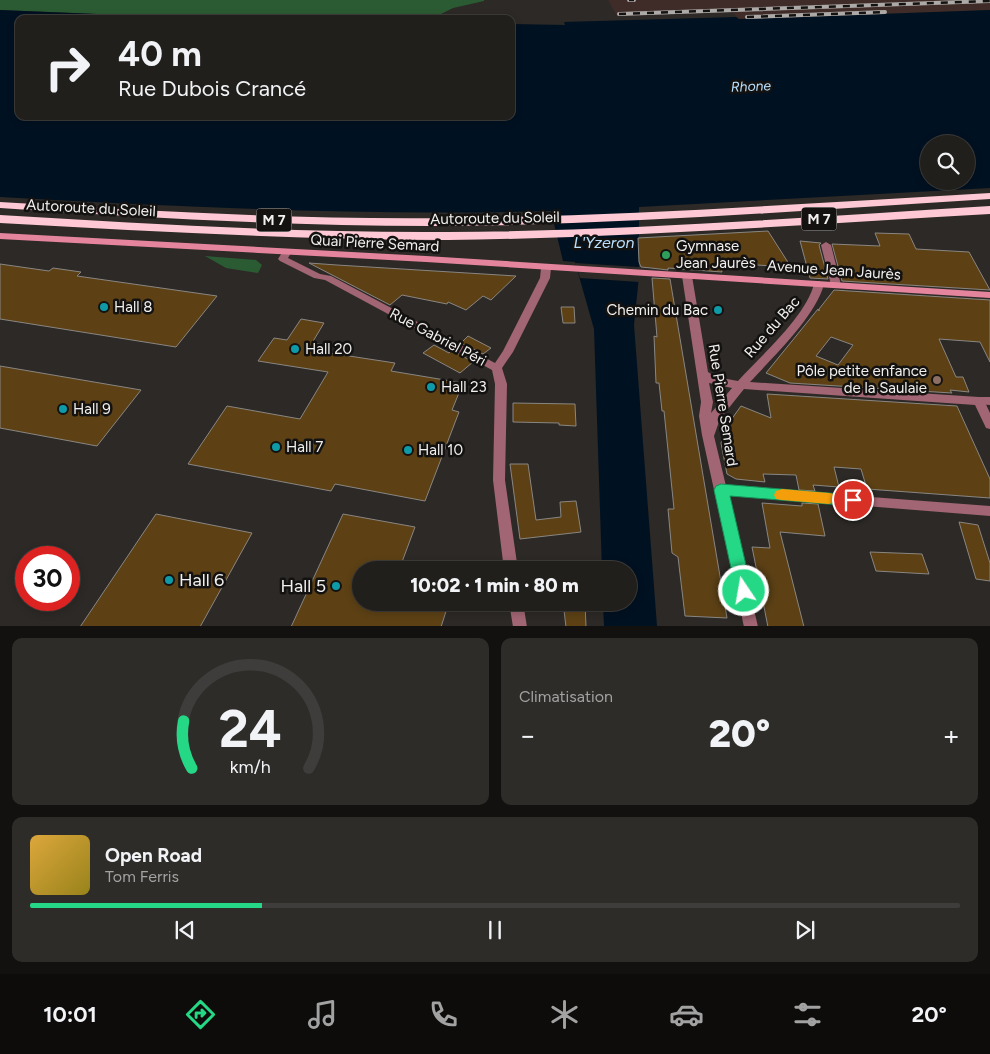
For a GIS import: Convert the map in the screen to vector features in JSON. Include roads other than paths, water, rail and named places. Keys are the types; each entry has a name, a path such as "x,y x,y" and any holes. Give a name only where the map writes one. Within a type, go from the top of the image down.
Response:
{"highway":[{"name":"Autoroute du Soleil","path":"0,205 301,221 453,222 548,219 990,196"},
{"name":"Autoroute du Soleil","path":"0,219 314,235 548,234 990,210"}],"main road":[{"name":"Quai Pierre Semard","path":"0,236 286,253 426,259 643,274"},
{"name":"Avenue Jean Jaurès","path":"643,274 990,295"}],"street":[{"path":"826,245 836,285"},
{"name":"Rue Gabriel Péri","path":"286,253 284,259 317,276 328,278 497,368 501,384 500,480 510,561"},
{"path":"497,368 508,352 546,278 546,268"},
{"name":"Rue Pierre Semard","path":"687,276 702,372 708,435 751,626"},
{"name":"Rue du Bac","path":"708,435 714,418 722,406 805,314 818,296 820,284"},
{"path":"702,372 721,383 984,401 990,425"},
{"path":"721,490 990,511"},
{"path":"518,611 520,626"}],"water":[{"path":"0,10 121,15 15,15 15,120 515,120 515,24 565,25 564,22 736,17 739,19 990,10 990,188 975,189 975,135 920,135 920,190 953,190 639,207 639,276 634,325 657,626 604,626 603,611 637,611 637,561 602,561 594,329 575,262 563,261 551,211 344,211 207,207 0,197"}],"railway":[{"path":"629,0 634,0"},
{"path":"619,14 990,1"},
{"path":"747,17 885,12"}],"place":[{"name":"Gymnase Jean Jaurès","path":"666,255"},
{"name":"Hall 8","path":"104,307"},
{"name":"Chemin du Bac","path":"718,310"},
{"name":"Hall 20","path":"295,349"},
{"name":"Pôle petite enfance de la Saulaie","path":"937,380"},
{"name":"Hall 23","path":"431,387"},
{"name":"Hall 9","path":"63,409"},
{"name":"Hall 7","path":"276,447"},
{"name":"Hall 10","path":"408,450"},
{"name":"Hall 6","path":"169,580"},
{"name":"Hall 5","path":"336,586"}],"water label":[{"name":"Rhone","path":"751,86"},
{"name":"L'Yzeron","path":"604,242"}]}
